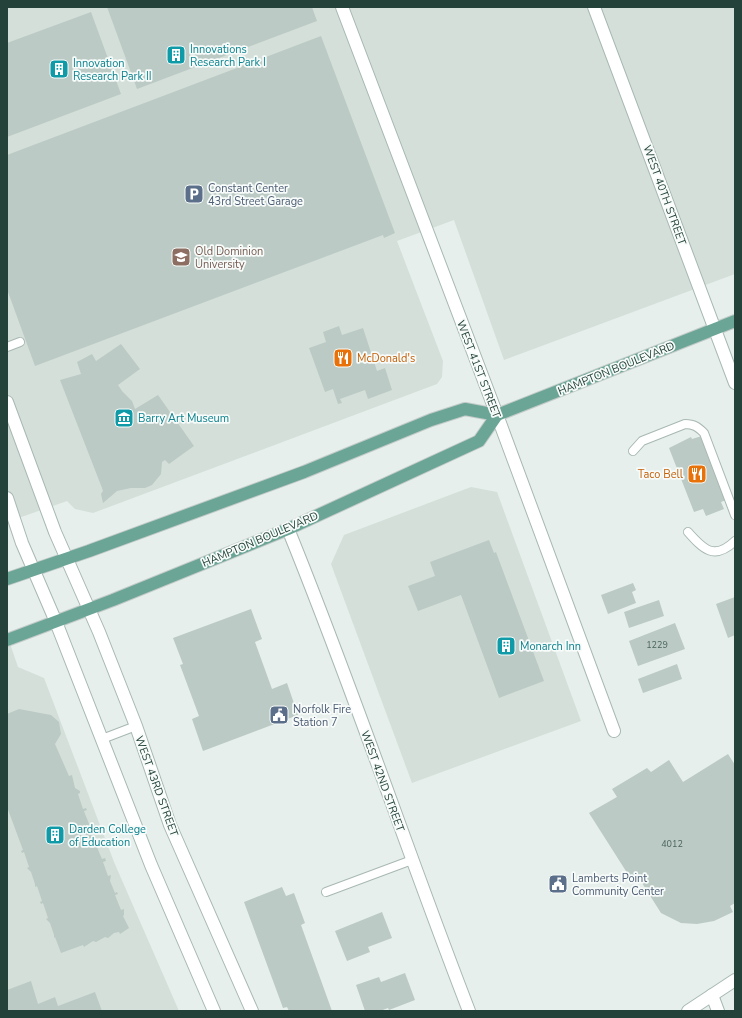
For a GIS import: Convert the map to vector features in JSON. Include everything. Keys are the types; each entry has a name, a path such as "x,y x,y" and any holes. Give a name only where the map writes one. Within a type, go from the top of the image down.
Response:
{"main road":[{"name":"HAMPTON BOULEVARD","path":"7,640 89,609 288,529 479,441 497,415 735,321"},
{"path":"7,579 304,472 431,420 465,409 497,415"}],"street":[{"name":"WEST 41ST STREET","path":"342,7 497,415 614,731"},
{"name":"WEST 40TH STREET","path":"594,7 735,383"},
{"name":"WEST 43RD STREET","path":"7,402 67,558 136,726 170,825 252,1011"},
{"path":"7,498 33,569 56,622 151,865 214,1011"},
{"name":"WEST 42ND STREET","path":"288,529 318,601 412,860 469,1011"},
{"path":"688,1011 735,980"},
{"path":"712,995 718,1011"}],"lane":[{"path":"7,347 20,342"},
{"path":"633,451 642,441 685,424 692,424 699,428 704,433 735,515"},
{"path":"688,532 704,549 712,552 729,547 735,541"},
{"path":"102,739 136,726"},
{"path":"326,892 412,860"}],"shaded area":[{"name":"Old Dominion University","path":"7,7 735,7 735,274 504,360 454,220 397,241 443,361 442,377 437,384 93,513 75,509 67,501 7,522"},
{"path":"471,487 497,492 581,721 412,783 331,564 344,535"},
{"path":"7,635 18,667 44,678 114,862 179,1011 7,1011"}],"building":[{"name":"Innovations Research Park I","path":"107,7 312,7 317,21 137,89"},
{"name":"Innovation Research Park II","path":"91,12 121,94 7,137 7,43"},
{"name":"Constant Center 43rd Street Garage","path":"321,36 395,233 384,238 383,235 35,366 8,292 7,293 7,155"},
{"name":"McDonald's","path":"339,326 342,335 363,328 377,371 385,368 392,390 368,399 365,390 340,399 342,403 338,404 333,389 325,392 309,348 326,342 323,332"},
{"name":"Barry Art Museum","path":"121,344 140,369 118,385 122,391 132,401 135,409 158,395 194,446 169,464 165,460 162,462 161,474 152,485 145,488 131,488 117,491 103,503 101,494 103,491 102,488 60,380 81,374 77,362 92,354 96,361"},
{"name":"Taco Bell","path":"702,436 726,500 721,502 724,509 706,516 703,509 694,512 669,448 691,437 692,439"},
{"name":"Monarch Inn","path":"489,540 494,553 496,552 544,681 499,698 461,595 418,611 408,586 435,576 430,562"},
{"path":"633,583 636,590 632,592 636,603 608,614 601,595"},
{"path":"735,597 735,635 728,638 716,604"},
{"path":"659,600 664,616 629,628 624,612"},
{"path":"251,609 262,639 255,642 272,689 287,683 298,715 203,751 192,719 199,716 180,665 183,664 173,638"},
{"path":"675,623 685,649 638,666 629,641"},
{"path":"677,664 682,679 643,693 638,679"},
{"name":"Darden College of Education","path":"19,709 51,715 59,722 61,734 55,744 69,776 72,775 75,788 80,791 78,794 83,809 86,808 87,810 84,811 90,826 92,824 91,831 96,842 98,841 99,844 96,845 102,859 105,858 106,861 103,862 108,876 111,875 110,881 115,893 117,892 118,894 115,895 121,910 124,909 123,916 129,928 120,934 119,932 114,933 108,938 105,937 96,942 93,941 84,947 83,945 61,953 55,937 54,938 50,923 46,919 48,918 43,903 41,904 40,902 42,901 37,886 35,887 31,872 27,868 29,867 24,852 22,853 21,851 23,850 7,807 7,714"},
{"path":"728,754 735,765 735,903 730,906 733,912 714,921 697,924 681,923 661,913 637,875 631,879 589,813 617,797 612,789 647,768 651,772 669,760 683,782"},
{"path":"282,887 286,896 294,893 305,923 301,925 332,1011 289,1011 287,1007 283,1008 244,902"},
{"path":"382,912 392,938 368,947 370,952 347,961 335,931"},
{"path":"405,973 415,1000 389,1010 388,1008 380,1011 365,1011 356,985 379,977 381,982"},
{"path":"31,981 38,1004 55,997 58,1006 95,992 102,1011 7,1011 7,990"}],"place":[{"name":"Innovations Research Park I","path":"176,55"},
{"name":"Innovation Research Park II","path":"59,69"},
{"name":"Constant Center 43rd Street Garage","path":"194,194"},
{"name":"Old Dominion University","path":"181,257"},
{"name":"McDonald's","path":"343,358"},
{"name":"Barry Art Museum","path":"124,418"},
{"name":"Taco Bell","path":"697,474"},
{"name":"Monarch Inn","path":"506,646"},
{"name":"Norfolk Fire Station 7","path":"279,715"},
{"name":"Darden College of Education","path":"55,835"},
{"name":"Lamberts Point Community Center","path":"558,884"}]}
